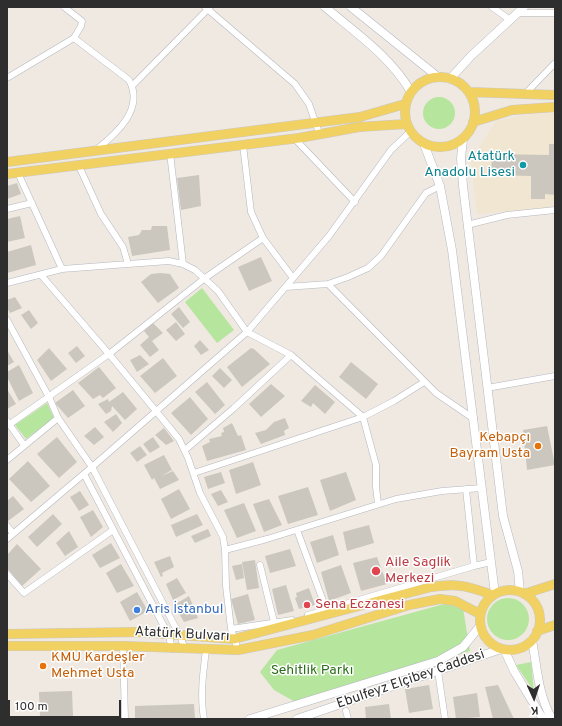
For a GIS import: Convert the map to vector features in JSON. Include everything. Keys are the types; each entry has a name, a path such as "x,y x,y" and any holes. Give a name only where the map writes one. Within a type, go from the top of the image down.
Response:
{"main road":[{"path":"325,7 383,56 403,78 411,92"},
{"path":"350,7 438,77"},
{"path":"450,79 520,10"},
{"path":"424,144 440,148 452,146 463,139 474,122 475,112 473,102 468,92 460,84 450,79 438,77 425,80 411,92 405,104 408,128 424,144 440,186 452,250 474,419 494,595"},
{"path":"468,92 555,95"},
{"path":"7,162 360,117 405,104"},
{"path":"474,122 512,110 555,107"},
{"path":"7,174 78,164 295,139 319,133 359,127 408,128"},
{"path":"463,139 462,179 503,516 518,571 522,593 537,607 540,619 538,631 532,640 520,648 503,649 490,643 482,632 480,626 480,614 486,602 494,595 507,590 522,593 555,584"},
{"path":"56,156 58,167"},
{"name":"Atatürk Bulvarı","path":"7,634 138,632 168,636 234,639 431,587 452,584 466,586 494,595"},
{"name":"Atatürk Bulvarı","path":"7,646 123,646 172,649 238,650 313,635 409,605 440,600 455,601 480,614"},
{"path":"538,631 555,625"},
{"name":"Ebulfeyz Elçibey Caddesi","path":"250,719 438,661 463,647 480,626"},
{"path":"532,640 538,684 547,710 552,719"},
{"path":"503,649 514,671 543,719"},
{"name":"Ebulfeyz Elçibey Caddesi","path":"297,719 503,649"}],"street":[{"path":"7,78 74,38 81,26 82,21 64,7"},
{"path":"492,7 510,20"},
{"path":"132,86 208,8 295,84 309,104 319,133"},
{"path":"520,10 555,13"},
{"path":"74,38 129,80 132,86 132,104 129,116 119,132 96,150"},
{"path":"525,94 555,62"},
{"path":"7,539 247,332 286,287 355,202 408,128"},
{"path":"295,139 355,202"},
{"path":"243,145 251,212 263,238 293,278"},
{"path":"170,153 183,264"},
{"path":"78,164 101,214 123,247 128,264"},
{"path":"18,173 62,269"},
{"path":"286,287 328,284 348,278 368,268 381,256 426,193 440,186"},
{"path":"7,209 32,203"},
{"path":"467,225 507,215 555,212"},
{"path":"24,445 8,422 49,398 109,354 205,278 263,238"},
{"path":"7,283 62,269 169,261 183,264 205,278 218,292 247,332 291,355 363,417 376,465 378,504"},
{"path":"41,275 156,410 179,440 194,473 200,493 219,527 225,550 226,586 232,629 238,650"},
{"path":"328,284 424,382 436,393 474,419"},
{"path":"7,320 49,398 58,418 92,467 180,636 185,649"},
{"path":"184,450 234,408 291,355"},
{"path":"487,388 555,376"},
{"path":"194,473 363,417 394,402 424,382"},
{"path":"7,460 58,418"},
{"path":"84,474 168,636 172,649"},
{"path":"225,550 297,530 378,504 418,494 482,488"},
{"path":"466,489 474,566"},
{"path":"7,526 13,533"},
{"path":"7,574 24,593 114,530"},
{"path":"297,530 326,610"},
{"path":"232,629 274,622 291,621 491,562"},
{"path":"260,566 274,622"},
{"path":"123,646 125,719"},
{"path":"204,719 202,685 206,650"},
{"path":"438,671 445,719"},
{"path":"346,711 348,719"}],"shaded area":[{"path":"537,112 555,112 555,207 477,214 471,159 496,121"}],"green space":[{"path":"442,97 448,99 453,104 455,113 453,122 448,127 436,129 430,127 425,122 423,110 425,104 430,99"},
{"path":"202,288 234,330 217,343 185,302"},
{"path":"47,403 54,418 26,439 15,425"},
{"path":"504,598 512,598 520,601 526,607 529,619 526,631 520,637 512,640 504,640 496,637 490,631 487,623 487,615 490,607 496,601"},
{"name":"Sehitlik Parkı","path":"462,602 470,651 314,702 297,703 274,690 260,672 277,650 444,604"},
{"path":"531,662 534,691 516,665"}],"building":[{"name":"Atatürk Anadolu Lisesi","path":"549,144 555,144 555,195 545,194 545,199 531,199 531,176 491,175 492,154 549,155"},
{"path":"199,175 201,206 181,210 177,178"},
{"path":"17,183 21,194 7,199 7,186"},
{"path":"20,216 25,238 7,242 7,219"},
{"path":"152,226 167,226 170,250 132,256 128,237 139,235 142,230 151,230"},
{"path":"31,245 36,265 7,273 7,252"},
{"path":"261,257 272,281 249,291 238,267"},
{"path":"151,274 170,274 179,288 158,303 141,282"},
{"path":"15,297 22,308 10,313 7,308 7,300"},
{"path":"179,307 190,322 183,328 171,314"},
{"path":"29,310 38,323 31,329 21,315"},
{"path":"176,322 185,334 176,341 166,330"},
{"path":"153,323 163,333 152,341 159,350 150,357 140,345 149,337 144,331"},
{"path":"200,340 209,350 201,355 194,346"},
{"path":"77,346 85,356 76,363 68,353"},
{"path":"49,348 67,369 51,381 37,360"},
{"path":"251,348 270,364 242,387 227,367"},
{"path":"7,350 14,362 7,366"},
{"path":"140,355 149,364 137,372 130,360"},
{"path":"163,358 177,376 155,393 140,376"},
{"path":"351,362 378,384 366,399 339,377"},
{"path":"19,365 33,393 19,401 7,377 7,372"},
{"path":"99,367 116,388 103,398 100,395 93,399 78,383"},
{"path":"220,368 232,380 224,388 212,376"},
{"path":"207,382 225,405 215,414 195,392"},
{"path":"271,384 285,396 261,417 249,404"},
{"path":"315,385 335,402 325,414 313,403 311,407 301,401"},
{"path":"7,389 16,404 7,409"},
{"path":"73,390 85,406 68,418 55,403"},
{"path":"123,392 137,409 125,420 112,406 111,411 106,414 98,404 108,399 109,402"},
{"path":"190,397 208,419 191,435 171,413"},
{"path":"116,414 122,423 113,432 104,422"},
{"path":"285,418 289,428 284,431 285,435 261,444 255,433 266,430 274,422"},
{"path":"232,423 238,436 241,435 246,450 207,461 202,446 210,442 209,439 222,436 221,433 224,432 223,428"},
{"name":"Kebapçı Bayram Usta","path":"547,426 555,465 527,470 523,430"},
{"path":"95,427 104,437 94,445 84,436"},
{"path":"164,428 174,441 166,445 155,435"},
{"path":"57,437 77,462 59,478 37,454"},
{"path":"153,437 160,447 150,453 143,444"},
{"path":"140,446 147,455 137,462 130,453"},
{"path":"164,455 172,470 161,476 173,471 179,480 160,489 154,478 152,480 144,465"},
{"path":"28,461 50,486 31,502 9,479"},
{"path":"253,462 261,485 236,494 229,470"},
{"path":"221,472 225,483 208,489 204,477"},
{"path":"346,472 356,500 330,511 320,480"},
{"path":"308,487 318,515 288,524 278,496"},
{"path":"179,489 190,509 171,519 161,499"},
{"path":"221,490 228,502 218,506 211,494"},
{"path":"80,491 89,505 79,511 70,497"},
{"path":"13,496 24,509 8,521 7,501"},
{"path":"269,499 282,525 264,532 253,504"},
{"path":"244,503 256,531 237,538 224,510"},
{"path":"93,510 103,527 91,537 80,517"},
{"path":"53,514 62,524 37,547 28,537"},
{"path":"197,514 203,525 176,537 171,525"},
{"path":"369,525 374,543 347,551 343,532"},
{"path":"208,529 211,536 195,543 191,536"},
{"path":"69,531 78,547 65,556 56,543"},
{"path":"333,535 339,555 317,563 310,542"},
{"path":"111,543 120,558 100,568 92,555"},
{"path":"17,544 41,569 22,586 7,568 7,555"},
{"path":"290,549 296,566 270,573 265,556"},
{"path":"170,556 174,567 162,573 163,576 161,577 154,562"},
{"path":"377,557 387,584 361,591 353,563"},
{"path":"255,560 259,588 247,590 242,562"},
{"path":"121,564 134,586 117,593 106,573"},
{"path":"242,564 244,578 236,580 232,566"},
{"path":"341,565 351,593 329,601 321,572"},
{"path":"177,578 186,593 173,600 166,584"},
{"path":"286,585 294,611 278,615 272,589"},
{"path":"309,588 315,605 299,609 295,598 297,597 296,593"},
{"path":"137,592 148,611 130,621 120,602"},
{"path":"248,594 255,620 238,624 231,599"},
{"path":"189,596 198,618 184,622 174,605"},
{"path":"429,685 433,709 409,713 405,689"},
{"path":"498,685 514,719 493,719 485,687"},
{"path":"72,691 73,716 40,716 39,692"},
{"path":"477,693 480,717 456,719 453,697"},
{"path":"194,704 195,719 135,719 135,706"},
{"path":"389,704 391,719 366,719 365,707"}],"place":[{"name":"Atatürk Anadolu Lisesi","path":"523,165"},
{"name":"Kebapçı Bayram Usta","path":"538,446"},
{"name":"Aile Saglik Merkezi","path":"376,571"},
{"name":"Sena Eczanesi","path":"307,605"},
{"name":"Aris İstanbul","path":"137,610"},
{"name":"KMU Kardeşler Mehmet Usta","path":"43,666"}]}
